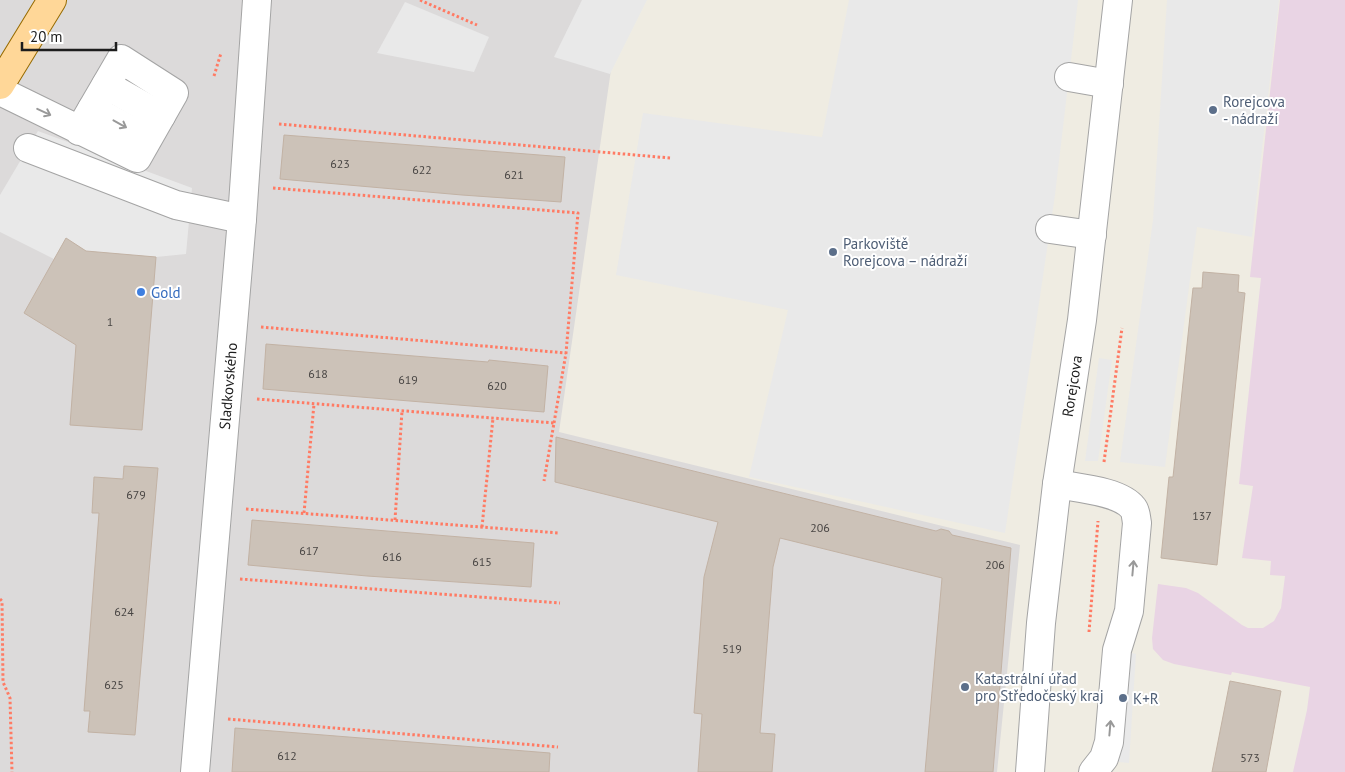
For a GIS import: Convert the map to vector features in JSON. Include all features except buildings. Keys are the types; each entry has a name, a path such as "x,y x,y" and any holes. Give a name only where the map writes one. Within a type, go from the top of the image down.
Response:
{"main road":[{"path":"4,69 52,0"}],"street":[{"name":"Sladkovského","path":"195,772 234,324 257,0"},
{"name":"Rorejcova","path":"1030,772 1041,624 1058,484 1082,320 1118,0"},
{"path":"1069,77 1109,84"},
{"path":"0,91 85,120 137,158 167,105 106,85 85,120"},
{"path":"28,148 176,205 242,220"},
{"path":"1050,229 1092,235"},
{"path":"1058,484 1100,492 1126,501 1134,509 1137,523 1128,611 1117,650 1109,742 1104,758 1093,772"}],"path":[{"path":"420,0 477,25"},
{"path":"249,121 670,158"},
{"path":"245,186 578,213 566,353 544,481"},
{"path":"234,324 566,353"},
{"path":"1100,492 1122,328"},
{"path":"227,397 554,423"},
{"path":"304,513 314,404"},
{"path":"395,520 402,411"},
{"path":"482,527 494,418"},
{"path":"218,506 559,533"},
{"path":"212,577 560,603"},
{"path":"0,598 2,601 3,682 10,698 12,772"},
{"path":"200,716 558,747"}],"shaded area":[{"path":"0,0 621,0 559,432 1020,545 997,772 0,772"},
{"path":"582,0 647,0 610,74 554,57"},
{"name":"Parkoviště Rorejcova – nádraží","path":"849,0 1078,0 1055,195 1005,533 749,477 788,310 616,275 643,113 822,137"},
{"name":"Rorejcova - nádraží","path":"1167,0 1279,0 1252,237 1197,227 1165,467 1120,462 1153,220"},
{"path":"1280,0 1345,0 1345,772 1293,772 1307,710 1310,687 1232,672 1231,675 1174,664 1163,660 1153,649 1152,638 1158,584 1186,588 1198,593 1248,628 1263,628 1274,621 1281,608 1285,576 1270,575 1271,561 1242,558 1253,486 1239,484 1261,278 1250,277"},
{"path":"405,2 489,37 474,72 377,53"},
{"path":"38,131 192,188 186,254 156,257 86,251 66,238 54,259 0,232 0,195"},
{"path":"1099,358 1112,360 1098,461 1085,461"},
{"name":"K+R","path":"1117,650 1136,654 1129,763 1108,761"}],"place":[{"name":"Rorejcova - nádraží","path":"1213,110"},
{"name":"Parkoviště Rorejcova – nádraží","path":"833,252"},
{"name":"Gold","path":"141,292"},
{"name":"Katastrální úřad pro Středočeský kraj","path":"965,687"},
{"name":"K+R","path":"1123,698"}]}
